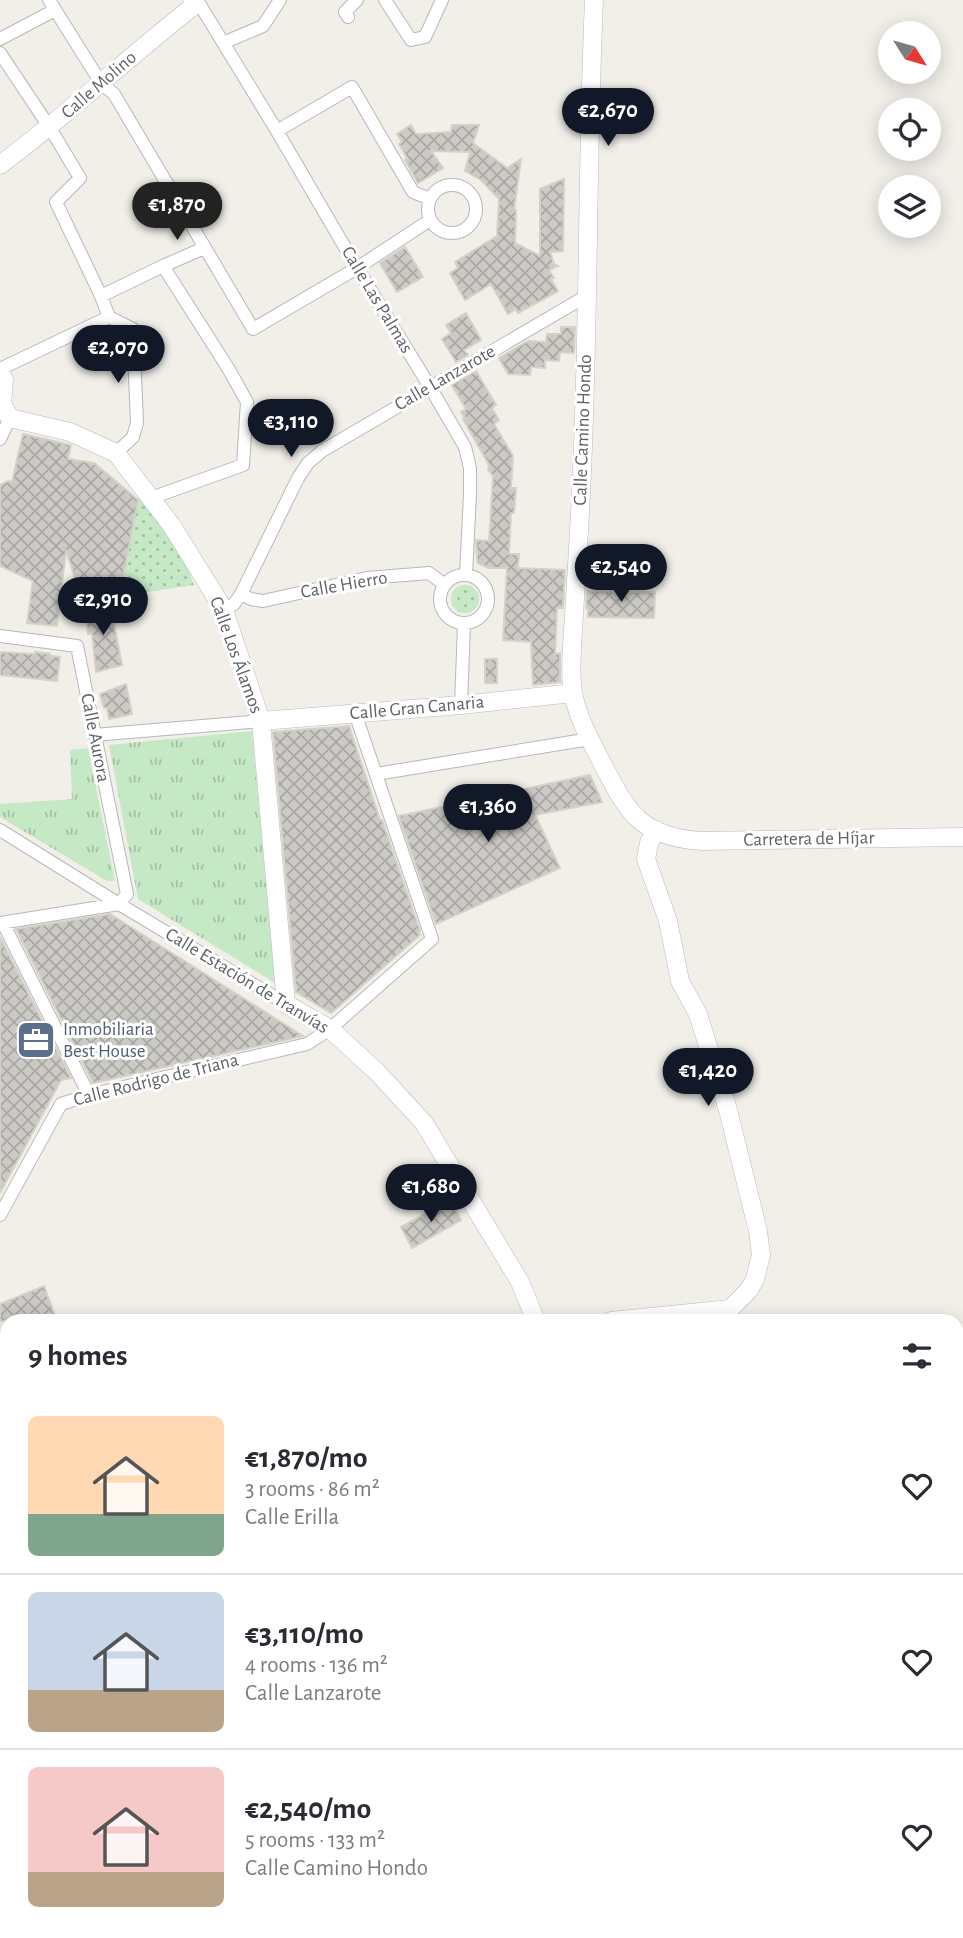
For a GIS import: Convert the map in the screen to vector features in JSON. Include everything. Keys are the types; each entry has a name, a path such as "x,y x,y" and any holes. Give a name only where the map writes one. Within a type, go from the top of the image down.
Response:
{"street":[{"name":"Calle Las Palmas","path":"196,0 465,447 470,467 466,575"},
{"name":"Calle Molino","path":"0,166 50,128 191,8 196,0"},
{"path":"223,43 263,26 280,0"},
{"path":"348,18 345,12 357,0"},
{"path":"385,0 411,40 425,37 442,0"},
{"name":"Calle Camino Hondo","path":"594,0 589,107 588,295 572,651 573,693 590,739 628,810 641,822 656,830"},
{"path":"0,39 52,5 101,83 114,94 253,328 357,268 430,220"},
{"path":"0,53 80,178 55,202 109,317 133,329 137,423 133,437 116,453"},
{"path":"277,131 352,87 413,192 430,199"},
{"path":"457,186 470,194 474,201 476,209 471,224 465,230 457,233 441,231 430,220 430,199 434,192 441,188 457,186"},
{"path":"101,296 204,248"},
{"path":"151,498 243,465 247,402 163,266"},
{"name":"Calle Lanzarote","path":"224,610 234,604 241,593 308,463 322,451 588,295"},
{"path":"0,439 10,418 2,404 4,379 0,372 109,317"},
{"name":"Calle Los Álamos","path":"10,418 70,432 116,453 172,526 224,610 261,721 286,1004"},
{"name":"Calle Hierro","path":"241,593 251,599 263,601 367,578 429,573 445,585"},
{"path":"466,575 474,577 486,588 488,605 479,618 464,624 450,619 440,600 445,585 458,576 466,575"},
{"path":"461,705 464,624"},
{"name":"Calle Aurora","path":"0,636 77,646 127,894 119,904"},
{"name":"Calle Gran Canaria","path":"261,721 573,693"},
{"path":"355,713 376,774 590,739"},
{"path":"94,735 261,721"},
{"name":"Calle Rodrigo de Triana","path":"0,1215 61,1104 89,1095 307,1044 330,1029 432,939 376,774"},
{"name":"Calle Estación de Tranvías","path":"0,830 330,1029 377,1072 424,1123 520,1282 533,1314"},
{"path":"656,830 649,843 646,859 668,921 680,981 698,1014 728,1110 758,1231 761,1255 755,1279 749,1290 730,1309 680,1314"},
{"name":"Carretera de Híjar","path":"656,830 682,840 702,841 963,837"},
{"path":"89,1095 1,923 119,904"}],"green space":[{"path":"139,492 182,553 194,585 120,596 125,590 121,587"},
{"path":"465,585 475,589 479,599 475,609 465,613 455,609 451,599 455,589"},
{"path":"252,731 275,983 138,899 109,745"},
{"path":"88,748 115,881 107,881 0,817 0,804 72,799 70,750"}],"building":[{"path":"411,125 416,134 451,132 452,125 479,125 473,143 507,168 521,159 514,210 515,243 540,256 540,189 564,179 563,251 550,252 554,264 558,266 549,270 558,291 518,313 516,309 508,314 491,284 465,300 450,273 458,268 455,262 497,236 499,199 481,180 465,171 470,152 431,151 443,168 418,183 405,160 407,158 397,134"},
{"path":"405,247 423,277 397,292 380,263"},
{"path":"466,313 481,340 464,350 468,355 456,362 442,339 451,333 446,325"},
{"path":"561,327 575,327 574,353 560,352 559,361 545,360 545,368 531,367 530,375 508,374 499,358 528,341 546,342 547,334 561,334"},
{"path":"476,371 496,405 492,408 499,420 494,424 513,456 511,488 516,488 514,513 511,513 509,554 519,554 518,568 565,570 563,608 557,608 555,654 560,653 560,682 533,685 531,642 503,640 507,568 488,568 478,563 476,540 489,541 493,476 463,419 465,418 461,412 466,409 452,385"},
{"path":"23,434 71,445 68,459 94,463 138,500 121,587 135,599 78,588 66,550 57,626 27,623 33,581 0,566 0,485 12,482"},
{"path":"587,591 655,592 654,618 588,617"},
{"path":"110,603 122,665 96,672 92,633 88,634 85,608"},
{"path":"0,652 35,652 60,657 57,681 0,675"},
{"path":"485,659 497,659 497,683 485,683"},
{"path":"126,684 132,714 109,719 100,694"},
{"path":"349,726 420,935 331,1013 296,992 273,732"},
{"path":"590,775 602,802 535,815 560,868 436,924 399,816"},
{"path":"110,914 303,1036 93,1083 16,929"},
{"path":"0,937 71,1078 61,1080 0,1193"},
{"path":"450,1200 461,1220 412,1248 401,1227"},
{"path":"44,1286 54,1314 0,1314 0,1304"}],"place":[{"name":"Inmobiliaria Best House","path":"36,1040"}]}
